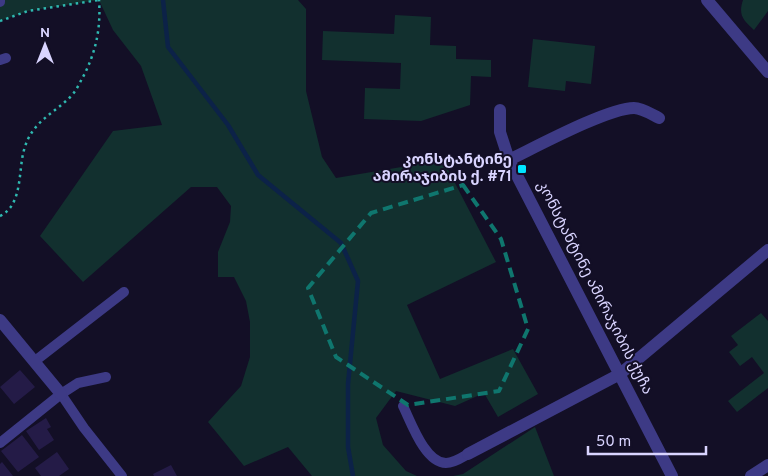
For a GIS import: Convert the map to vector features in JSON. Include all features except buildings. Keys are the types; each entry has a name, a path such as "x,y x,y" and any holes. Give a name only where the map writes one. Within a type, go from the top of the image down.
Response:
{"street":[{"path":"707,0 768,72"},
{"path":"509,160 616,113 634,108 659,118"},
{"name":"კონსტანტინე ამირაჯიბის ქუჩა","path":"500,110 500,132 509,160 672,476"},
{"path":"468,454 620,374 768,250"},
{"path":"0,320 61,394"},
{"path":"751,476 768,464"}],"lane":[{"path":"35,361 124,292"},
{"path":"0,443 61,394 78,383 106,377"},
{"path":"61,394 84,428 122,476"},
{"path":"403,406 428,455 438,462 446,463 468,454"}],"path":[{"path":"0,21 28,11 99,0 99,33 92,59 74,93 49,112 32,131 24,149 15,200 6,213 0,216"}],"highlighted area":[{"path":"463,185 501,239 528,329 499,391 408,405 336,357 308,288 371,213"}],"green space":[{"path":"0,0 99,0 28,11 0,21"},
{"path":"99,0 298,0 306,9 306,91 322,157 336,178 443,160 496,262 407,305 440,379 513,349 538,394 498,417 484,393 455,406 396,391 376,418 383,445 406,471 417,476 312,476 288,447 244,466 208,422 241,386 250,357 250,322 246,301 234,277 218,277 218,252 230,222 231,206 217,187 191,187 83,282 40,236 113,131 162,125 141,66 113,30"},
{"path":"743,0 768,0 768,11 754,30 742,17"},
{"path":"395,15 431,17 430,45 456,46 456,59 491,60 491,77 471,76 470,105 421,121 364,119 365,88 400,89 401,63 322,60 323,31 394,34"},
{"path":"533,39 595,46 591,84 566,81 565,91 528,87"},
{"path":"761,313 768,321 768,388 737,412 728,401 764,373 752,357 740,366 729,352 738,345 731,336"},
{"path":"535,427 554,476 453,476 463,474"}],"waterway":[{"path":"163,0 168,47 228,125 258,175 341,243 358,281 348,384 348,447 353,476"}],"place":[{"name":"კონსტანტინე ამირაჯიბის ქ. #71","path":"522,169"}]}
